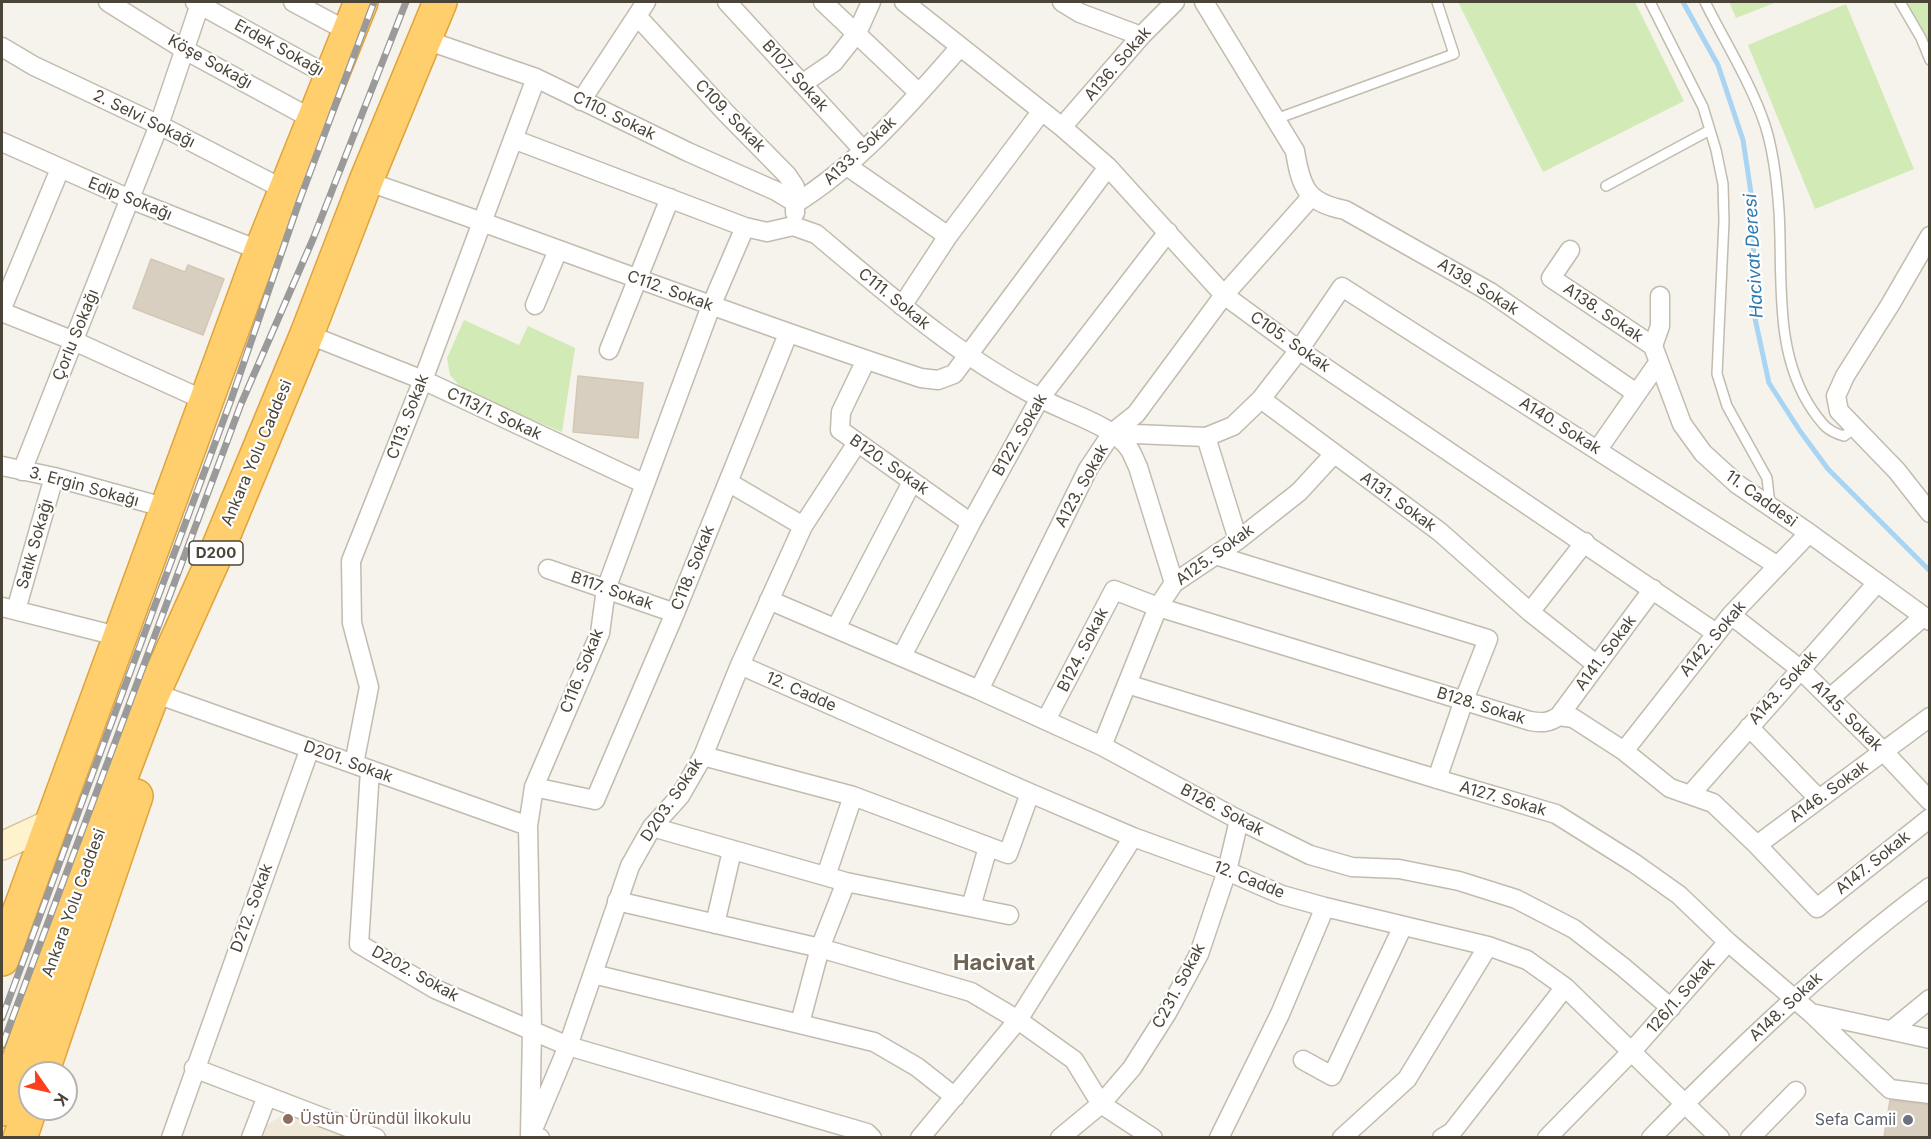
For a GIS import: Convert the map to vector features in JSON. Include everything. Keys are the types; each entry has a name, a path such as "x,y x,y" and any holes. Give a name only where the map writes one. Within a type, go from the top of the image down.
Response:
{"highway":[{"path":"2,959 261,251 361,2"},
{"name":"Ankara Yolu Caddesi","path":"2,1108 76,895 151,698 214,558 307,334 366,181 440,2"},
{"path":"46,1061 214,558"},
{"path":"2,936 34,868"},
{"path":"20,1137 26,1121"}],"main road":[{"path":"2,846 51,823"}],"street":[{"name":"Köşe Sokağı","path":"108,2 185,50 314,120"},
{"path":"293,2 349,32"},
{"name":"B107. Sokak","path":"727,2 863,150"},
{"path":"823,2 919,93"},
{"path":"802,84 834,62 857,33 871,2"},
{"name":"C105. Sokak","path":"904,2 1062,127 1108,167 1224,295 1299,350 1716,633"},
{"path":"1062,2 1080,13 1141,36"},
{"name":"A136. Sokak","path":"1062,127 1141,36 1174,2"},
{"path":"1204,2 1295,152 1299,178 1312,196"},
{"name":"Çorlu Sokağı","path":"22,471 159,125 185,50 197,3"},
{"name":"Erdek Sokağı","path":"197,3 331,77"},
{"path":"581,101 642,9"},
{"name":"C109. Sokak","path":"642,9 726,113 787,175 795,187 796,203 793,226"},
{"name":"C110. Sokak","path":"426,40 536,78 688,152 776,191 796,203"},
{"name":"2. Selvi Sokağı","path":"2,47 34,66 159,125 285,190"},
{"name":"A133. Sokak","path":"796,203 822,187 847,166 919,93 960,47"},
{"name":"C113. Sokak","path":"362,767 369,687 352,623 351,561 423,380 536,78"},
{"path":"902,306 948,236 1041,112"},
{"path":"513,140 745,227 767,232 793,226"},
{"name":"Edip Sokağı","path":"2,142 130,199 261,251"},
{"path":"847,166 948,236"},
{"name":"C112. Sokak","path":"366,181 483,221 788,334 921,378 938,380 954,374 1108,167"},
{"path":"60,169 2,310 74,340 206,401"},
{"name":"A123. Sokak","path":"979,690 1088,469 1112,433 1136,414 1224,295 1312,196"},
{"name":"A139. Sokak","path":"1312,196 1326,206 1346,210 1490,292 1636,393"},
{"path":"609,350 670,198"},
{"name":"C111. Sokak","path":"793,226 816,234 932,331 968,355 1040,398 1112,433 1130,448 1138,466 1174,583"},
{"name":"C116. Sokak","path":"534,1137 528,826 534,787 600,633 606,589 711,306 745,227"},
{"name":"B122. Sokak","path":"902,656 971,523 1040,398 1168,232"},
{"path":"1929,236 1845,376 1836,396 1839,411 1897,471 1929,513"},
{"path":"535,305 558,250"},
{"name":"A138. Sokak","path":"1570,250 1551,278 1656,354"},
{"name":"A140. Sokak","path":"1299,350 1342,287 1778,566"},
{"path":"1598,449 1636,393 1656,354 1660,326 1660,296"},
{"name":"C113/1. Sokak","path":"307,334 423,380 645,484"},
{"name":"C118. Sokak","path":"534,787 595,800 675,613 788,334"},
{"path":"1112,433 1206,437 1233,426 1261,399 1299,350"},
{"name":"11. Caddesi","path":"1656,354 1682,424 1703,453 1737,484 1809,533 1926,619"},
{"name":"B120. Sokak","path":"866,360 841,412 840,430 971,523"},
{"name":"A131. Sokak","path":"1261,399 1440,532 1530,612 1597,665"},
{"path":"1206,437 1239,540"},
{"name":"D203. Sokak","path":"534,1137 630,866 652,827 680,796 703,756 740,665 803,526 857,443"},
{"name":"A125. Sokak","path":"1102,746 1158,607 1174,583 1239,540 1299,492 1334,454"},
{"name":"3. Ergin Sokağı","path":"2,466 54,477 167,508"},
{"name":"Satık Sokağı","path":"9,609 54,477"},
{"path":"728,482 803,526"},
{"path":"836,628 912,482"},
{"name":"A142. Sokak","path":"1624,751 1731,615 1809,533"},
{"path":"1530,612 1585,542"},
{"path":"1215,555 1488,639 1437,779"},
{"name":"B117. Sokak","path":"548,569 675,613"},
{"name":"A143. Sokak","path":"1690,795 1877,583"},
{"name":"A141. Sokak","path":"1559,716 1653,590"},
{"name":"B124. Sokak","path":"1046,720 1114,591 1158,607"},
{"name":"B126. Sokak","path":"769,600 902,656 1102,746 1239,820 1310,855 1352,867 1399,869 1459,881 1516,899 1574,929 1671,1008"},
{"name":"B128. Sokak","path":"1158,607 1540,723 1551,722 1559,716"},
{"path":"9,609 121,637"},
{"name":"A145. Sokak","path":"1731,615 1800,669 1884,752 1929,801"},
{"path":"1830,698 1926,619"},
{"name":"12. Cadde","path":"740,665 1133,837 1227,871 1282,895 1488,946 1527,960 1565,987 1720,1137"},
{"name":"A127. Sokak","path":"1127,684 1556,814 1634,863 1679,895 1728,942 1812,1013 1929,1039"},
{"name":"D201. Sokak","path":"168,698 528,826"},
{"path":"1559,716 1573,718 1624,751 1670,788 1713,802 1757,845"},
{"name":"A146. Sokak","path":"1757,845 1929,717"},
{"path":"1749,727 1818,798"},
{"name":"D212. Sokak","path":"171,1137 310,748"},
{"path":"703,756 853,796 1008,854 1030,793"},
{"name":"D202. Sokak","path":"362,767 359,944 435,989 532,1030"},
{"path":"826,876 853,796"},
{"name":"A147. Sokak","path":"1757,845 1817,908 1929,818"},
{"name":"C231. Sokak","path":"1060,1137 1101,1104 1132,1068 1167,1013 1199,954 1227,871 1239,820"},
{"path":"652,827 846,882 1009,915"},
{"path":"920,1137 1018,1020 1133,837"},
{"path":"971,907 988,847"},
{"path":"715,924 732,851"},
{"path":"800,1023 820,948 846,882"},
{"name":"A148. Sokak","path":"1651,1137 1794,998 1884,921 1929,887"},
{"path":"616,901 820,948 971,992 1018,1020 1074,1060 1101,1104 1153,1137"},
{"path":"1219,1137 1280,1014 1325,907"},
{"path":"1303,1060 1332,1076 1402,926"},
{"name":"126/1. Sokak","path":"1547,1137 1632,1051 1728,942"},
{"path":"1342,1137 1407,1080 1488,946"},
{"path":"593,974 874,1042 917,1067 955,1097"},
{"path":"1451,1136 1565,987"},
{"path":"1892,1030 1929,999"},
{"path":"1812,1013 1890,1089 1929,1094"},
{"path":"532,1030 568,1046 867,1133 872,1137"},
{"path":"195,1068 376,1137"},
{"path":"1750,1137 1796,1091"},
{"path":"251,1137 267,1096"}],"lane":[{"path":"1276,119 1454,54 1437,2"},
{"path":"1650,2 1703,107 1723,184 1724,221 1717,374 1727,406 1767,478 1771,507"},
{"path":"1705,2 1765,125 1774,166 1779,211 1784,328 1791,367 1803,396 1831,432 1844,436 1856,429"},
{"path":"1900,2 1921,38 1929,60"},
{"path":"1606,186 1710,130"}],"shaded area":[{"name":"Üstün Üründül İlkokulu","path":"285,1113 348,1137 263,1137 267,1125"}],"green space":[{"path":"1458,2 1635,2 1684,101 1543,172"},
{"path":"1729,2 1777,2 1736,18"},
{"path":"1906,2 1929,2 1929,42"},
{"path":"1846,4 1914,169 1815,209 1748,45"},
{"path":"464,320 519,345 528,326 575,348 562,432 464,391 450,375 447,358"}],"building":[{"path":"151,259 185,272 188,265 224,279 203,335 133,308"},
{"path":"578,376 643,383 638,438 573,432"},
{"name":"Sefa Camii","path":"1890,1100 1929,1105 1929,1137 1884,1137"}],"waterway":[{"name":"Hacivat Deresi","path":"1683,2 1718,65 1743,140 1753,206 1754,314 1769,383 1828,469 1930,571"}],"railway":[{"path":"2,1018 231,400 300,199 374,2"},
{"path":"2,1046 241,404 313,239 406,2"}],"place":[{"name":"Üstün Üründül İlkokulu","path":"288,1119"},
{"name":"Sefa Camii","path":"1908,1120"}],"district":[{"name":"Hacivat","path":"994,963"}]}
